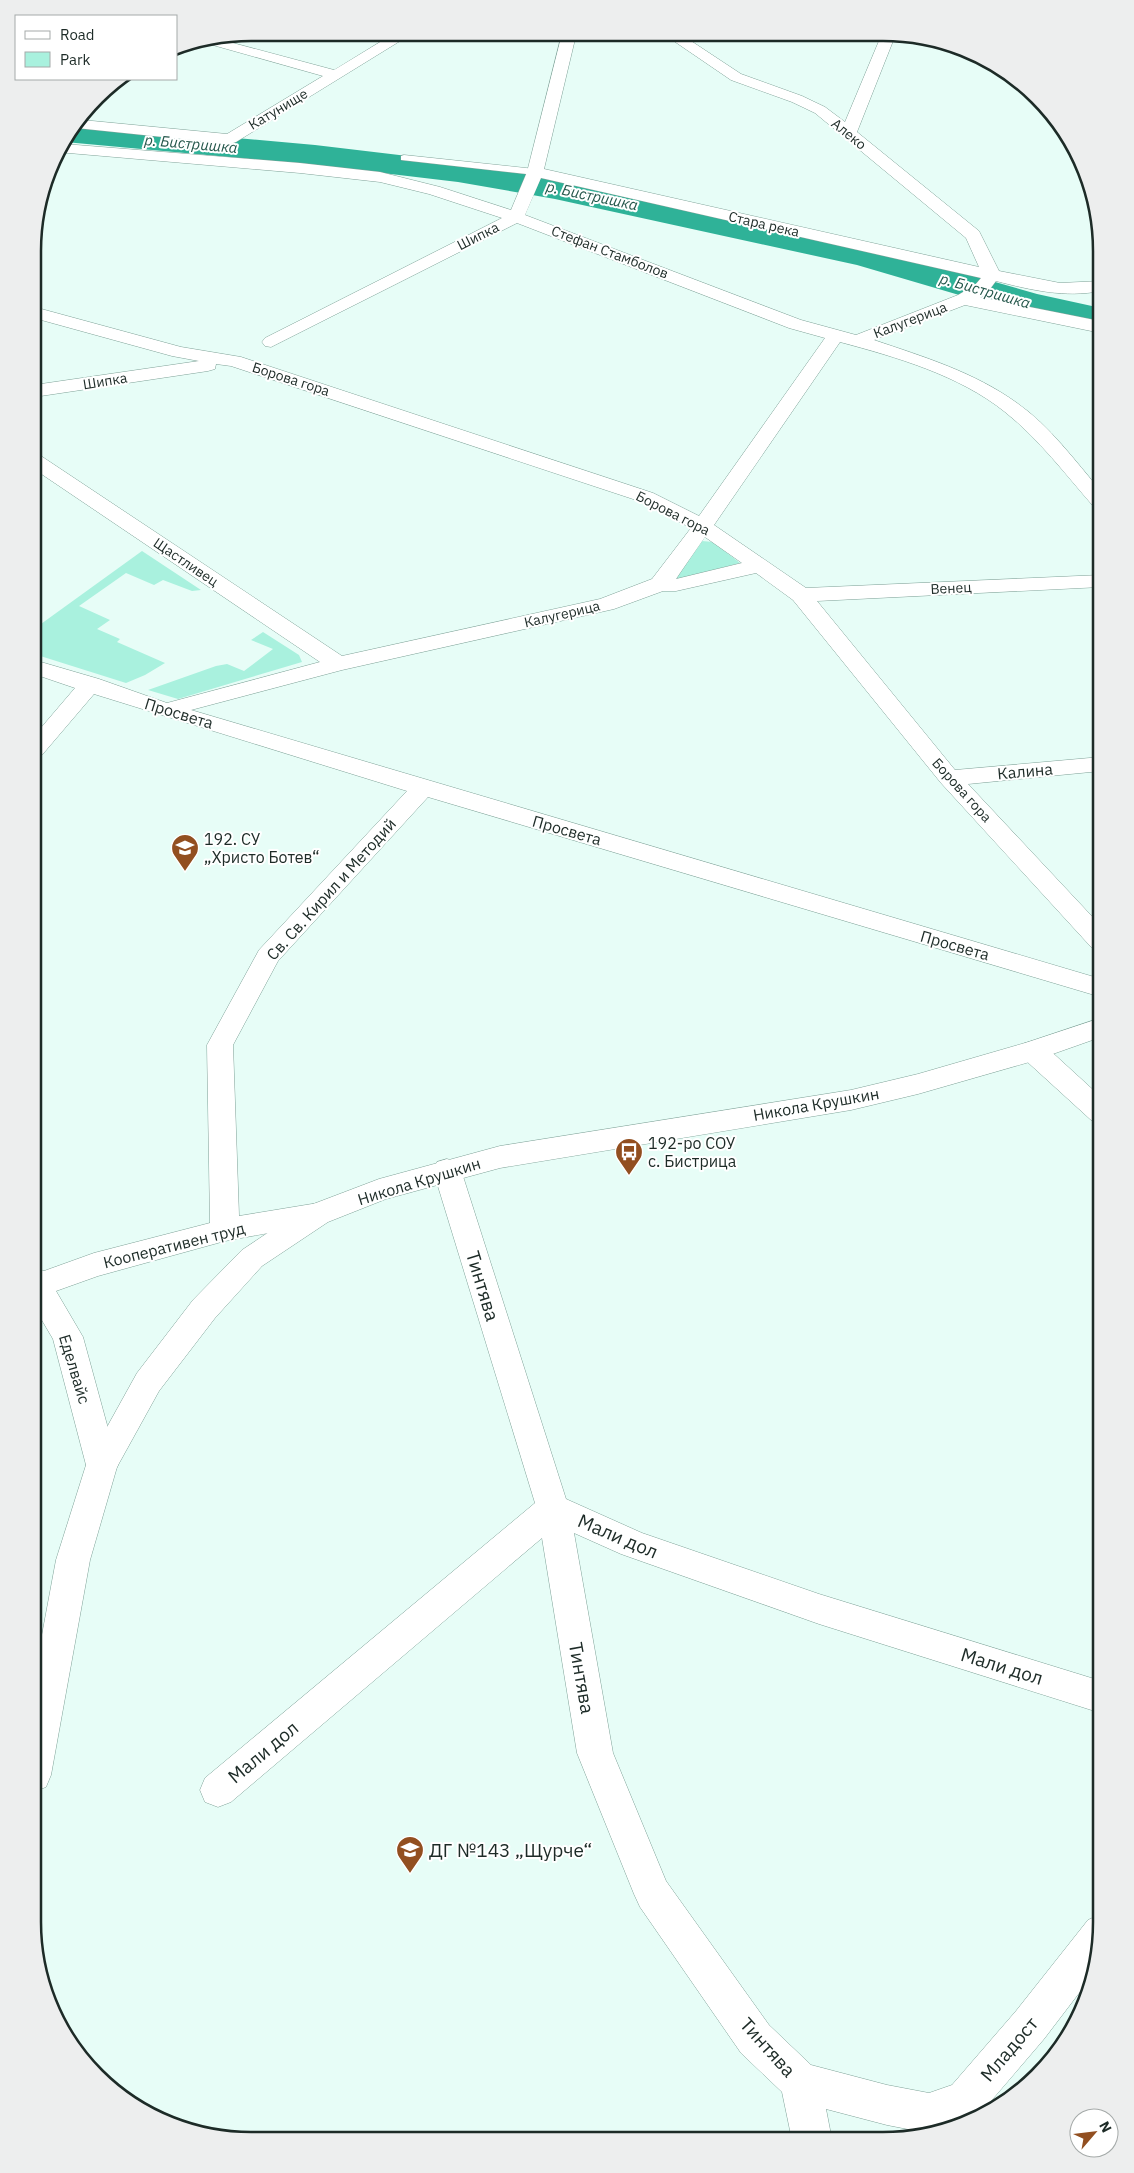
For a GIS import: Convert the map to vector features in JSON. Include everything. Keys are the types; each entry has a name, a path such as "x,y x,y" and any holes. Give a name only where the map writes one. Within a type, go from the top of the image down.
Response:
{"street":[{"name":"Катунище","path":"85,125 230,138 394,41"},
{"name":"Шипка","path":"270,342 516,216 534,174 567,41"},
{"name":"Алеко","path":"681,41 736,77 797,98 820,110 973,235 986,282"},
{"path":"848,134 886,41"},
{"path":"219,44 335,75"},
{"name":"Стефан Стамболов","path":"68,149 300,168 380,177 434,190 516,216 795,324 857,341 925,363 976,384 1036,428 1093,494"},
{"name":"Стара река","path":"534,174 986,282"},
{"path":"986,282 1051,288 1093,288"},
{"name":"Калугерица","path":"857,341 964,299 986,282"},
{"path":"964,299 1093,325"},
{"name":"Борова гора","path":"41,314 179,352 234,360 646,497 704,527 801,595 949,778 1093,933"},
{"name":"Калугерица","path":"166,710 338,664 606,604 660,584 704,527 836,335"},
{"name":"Шипка","path":"41,390 234,360"},
{"name":"Щастливец","path":"41,465 338,664"},
{"path":"660,584 676,585 759,566"},
{"name":"Венец","path":"801,595 1093,581"},
{"name":"Просвета","path":"41,669 166,710 423,788 1093,986"},
{"path":"41,742 91,684"},
{"name":"Калина","path":"949,778 1093,765"},
{"name":"Св. Св. Кирил и Методий","path":"225,1230 220,1046 268,956 423,788"},
{"name":"Никола Крушкин","path":"41,1732 73,1560 102,1466 148,1382 204,1309 252,1258 318,1214 379,1190 447,1170 500,1157 850,1100 918,1084 1033,1051 1093,1030"},
{"path":"1033,1051 1093,1107"},
{"name":"Тинтява","path":"447,1170 553,1508 595,1752 654,1894 755,2039 800,2082 810,2132"},
{"name":"Кооперативен труд","path":"41,1282 94,1265 225,1230 318,1214"},
{"name":"Еделвайс","path":"41,1294 68,1337 102,1466"},
{"name":"Мали дол","path":"218,1790 553,1508 633,1544 818,1609 1093,1695"},
{"name":"Младост","path":"800,2082 887,2105 929,2113 965,2101 1030,2025 1091,1946"}],"lane":[{"path":"404,158 534,174"}],"green space":[{"path":"702,541 713,542 740,563 678,579 674,577"},
{"path":"142,551 201,590 192,591 163,580 154,585 126,573 79,606 110,620 97,629 120,639 117,642 165,663 145,675 126,683 41,656 41,624"},
{"path":"263,632 299,655 302,662 178,699 148,690 216,666 227,664 244,671 273,649 251,640"}],"waterway":[{"name":"р. Бистришка","path":"78,134 315,155 458,172 555,188 865,256 1030,304 1093,317"}],"place":[{"name":"192. СУ „Христо Ботев“","path":"185,872"},
{"name":"192-ро СОУ с. Бистрица","path":"629,1176"},
{"name":"ДГ №143 „Щурче“","path":"410,1874"}]}
